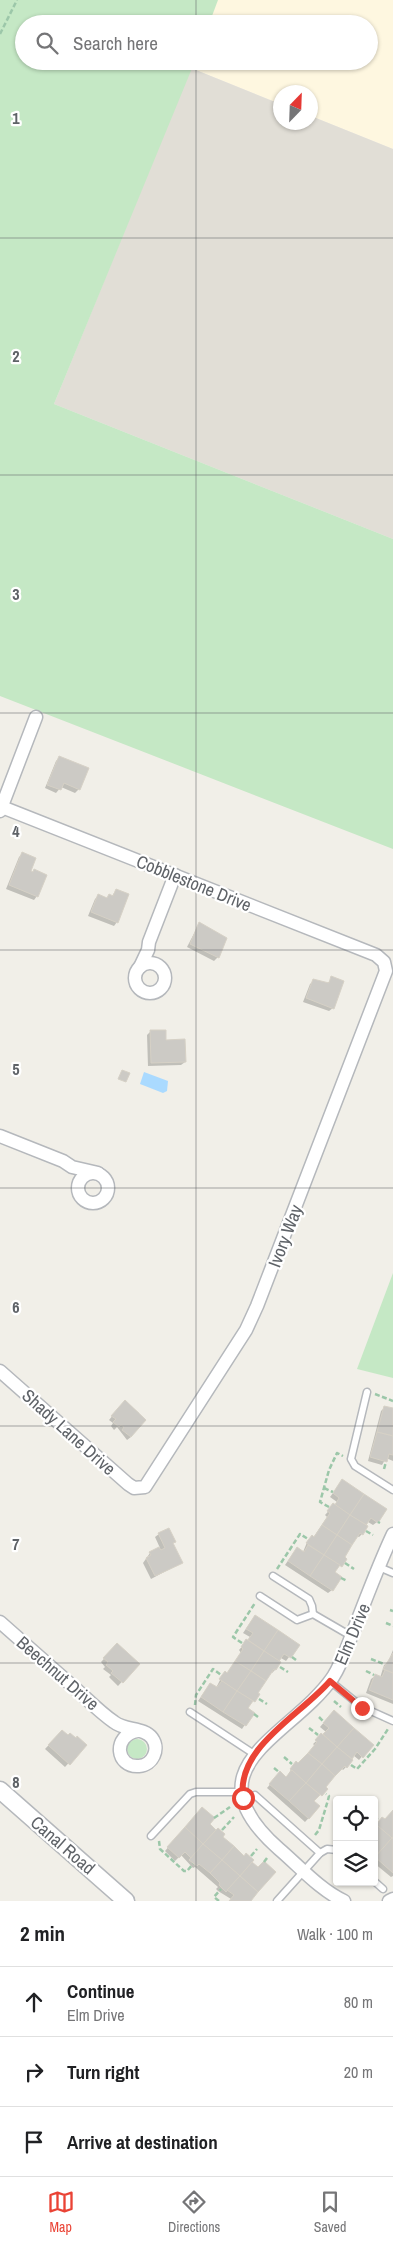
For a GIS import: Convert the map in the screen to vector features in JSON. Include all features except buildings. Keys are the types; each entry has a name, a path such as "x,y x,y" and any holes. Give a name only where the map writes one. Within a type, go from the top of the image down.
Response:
{"street":[{"path":"1,809 36,718"},
{"name":"Cobblestone Drive","path":"1,809 175,875 376,955 384,962"},
{"path":"148,950 165,974 166,979 162,988 154,993 144,992 137,985 135,976 148,950 149,942 175,875"},
{"name":"Ivory Way","path":"140,1488 150,1482 246,1330 258,1306 385,975 384,962"},
{"path":"140,967 149,963 159,965"},
{"path":"0,1136 63,1161 72,1167 98,1173 108,1184 107,1194 101,1201 96,1203 86,1201 80,1195 72,1167"},
{"path":"78,1185 83,1176 98,1173"},
{"name":"Shady Lane Drive","path":"0,1372 128,1484 140,1488"},
{"name":"Elm Drive","path":"242,1792 246,1771 254,1754 317,1696 330,1681 341,1662 393,1534"},
{"name":"Beechnut Drive","path":"0,1622 115,1724 148,1734 155,1743 155,1755 148,1764 137,1767 126,1762 120,1752 120,1736 115,1724"},
{"path":"120,1746 126,1735 137,1731"},
{"name":"Canal Road","path":"0,1790 126,1901"},
{"path":"242,1792 245,1805 261,1832 330,1893 344,1901"},
{"path":"389,1901 393,1899"}],"lane":[{"path":"371,1393 350,1460 355,1466 393,1490"},
{"path":"379,1567 393,1573"},
{"path":"274,1573 309,1599 312,1606 312,1614"},
{"path":"258,1599 298,1620 312,1614"},
{"path":"312,1614 351,1636"},
{"path":"330,1681 362,1708 392,1723"},
{"path":"190,1712 254,1754"},
{"path":"151,1836 190,1794 196,1792 242,1792"},
{"path":"255,1795 320,1853"},
{"path":"277,1901 320,1853 327,1849 333,1850"},
{"path":"378,1884 382,1888"}],"path":[{"path":"0,34 17,0"},
{"path":"371,1393 393,1401"},
{"path":"330,1508 320,1502 336,1453 344,1456"},
{"path":"384,1470 386,1462"},
{"path":"324,1488 333,1492"},
{"path":"366,1531 373,1535"},
{"path":"274,1573 300,1534 308,1539"},
{"path":"292,1546 296,1548"},
{"path":"345,1563 354,1568"},
{"path":"341,1578 347,1581"},
{"path":"243,1644 233,1638 258,1599"},
{"path":"386,1623 393,1626"},
{"path":"242,1624 247,1628"},
{"path":"292,1657 296,1660"},
{"path":"371,1658 385,1664"},
{"path":"279,1666 288,1672"},
{"path":"197,1709 195,1697 213,1669 222,1675"},
{"path":"366,1671 374,1675"},
{"path":"205,1681 209,1684"},
{"path":"258,1698 267,1704"},
{"path":"334,1700 341,1707"},
{"path":"254,1714 258,1717"},
{"path":"319,1717 324,1722"},
{"path":"350,1765 357,1769 384,1736 392,1723"},
{"path":"310,1728 318,1736"},
{"path":"379,1732 384,1736"},
{"path":"284,1757 293,1765"},
{"path":"274,1768 279,1772"},
{"path":"312,1838 319,1830 325,1811 329,1796 325,1793"},
{"path":"214,1818 230,1807"},
{"path":"320,1808 325,1811"},
{"path":"221,1831 234,1817"},
{"path":"159,1837 160,1849 184,1871 187,1871 193,1863"},
{"path":"250,1856 257,1849"},
{"path":"174,1862 179,1858"},
{"path":"264,1862 267,1858"},
{"path":"219,1901 214,1897 222,1888"}],"shaded area":[{"path":"217,0 393,0 393,149 318,119 318,85 273,85 273,101 196,70 378,70 378,15 211,15"},
{"path":"190,70 196,70 273,101 273,130 318,130 318,119 393,149 393,539 54,404"}],"green space":[{"path":"0,0 218,0 212,15 15,15 15,70 191,70 54,404 393,539 393,849 0,696"},
{"path":"393,1273 393,1378 357,1369"},
{"path":"137,1739 144,1742 147,1749 144,1756 137,1759 130,1756 127,1749 130,1742"}],"water":[{"path":"144,1072 168,1081 167,1091 163,1093 140,1084"}],"route":[{"path":"243,1798 243,1782 249,1762 254,1754 317,1696 330,1681 362,1708"}]}
